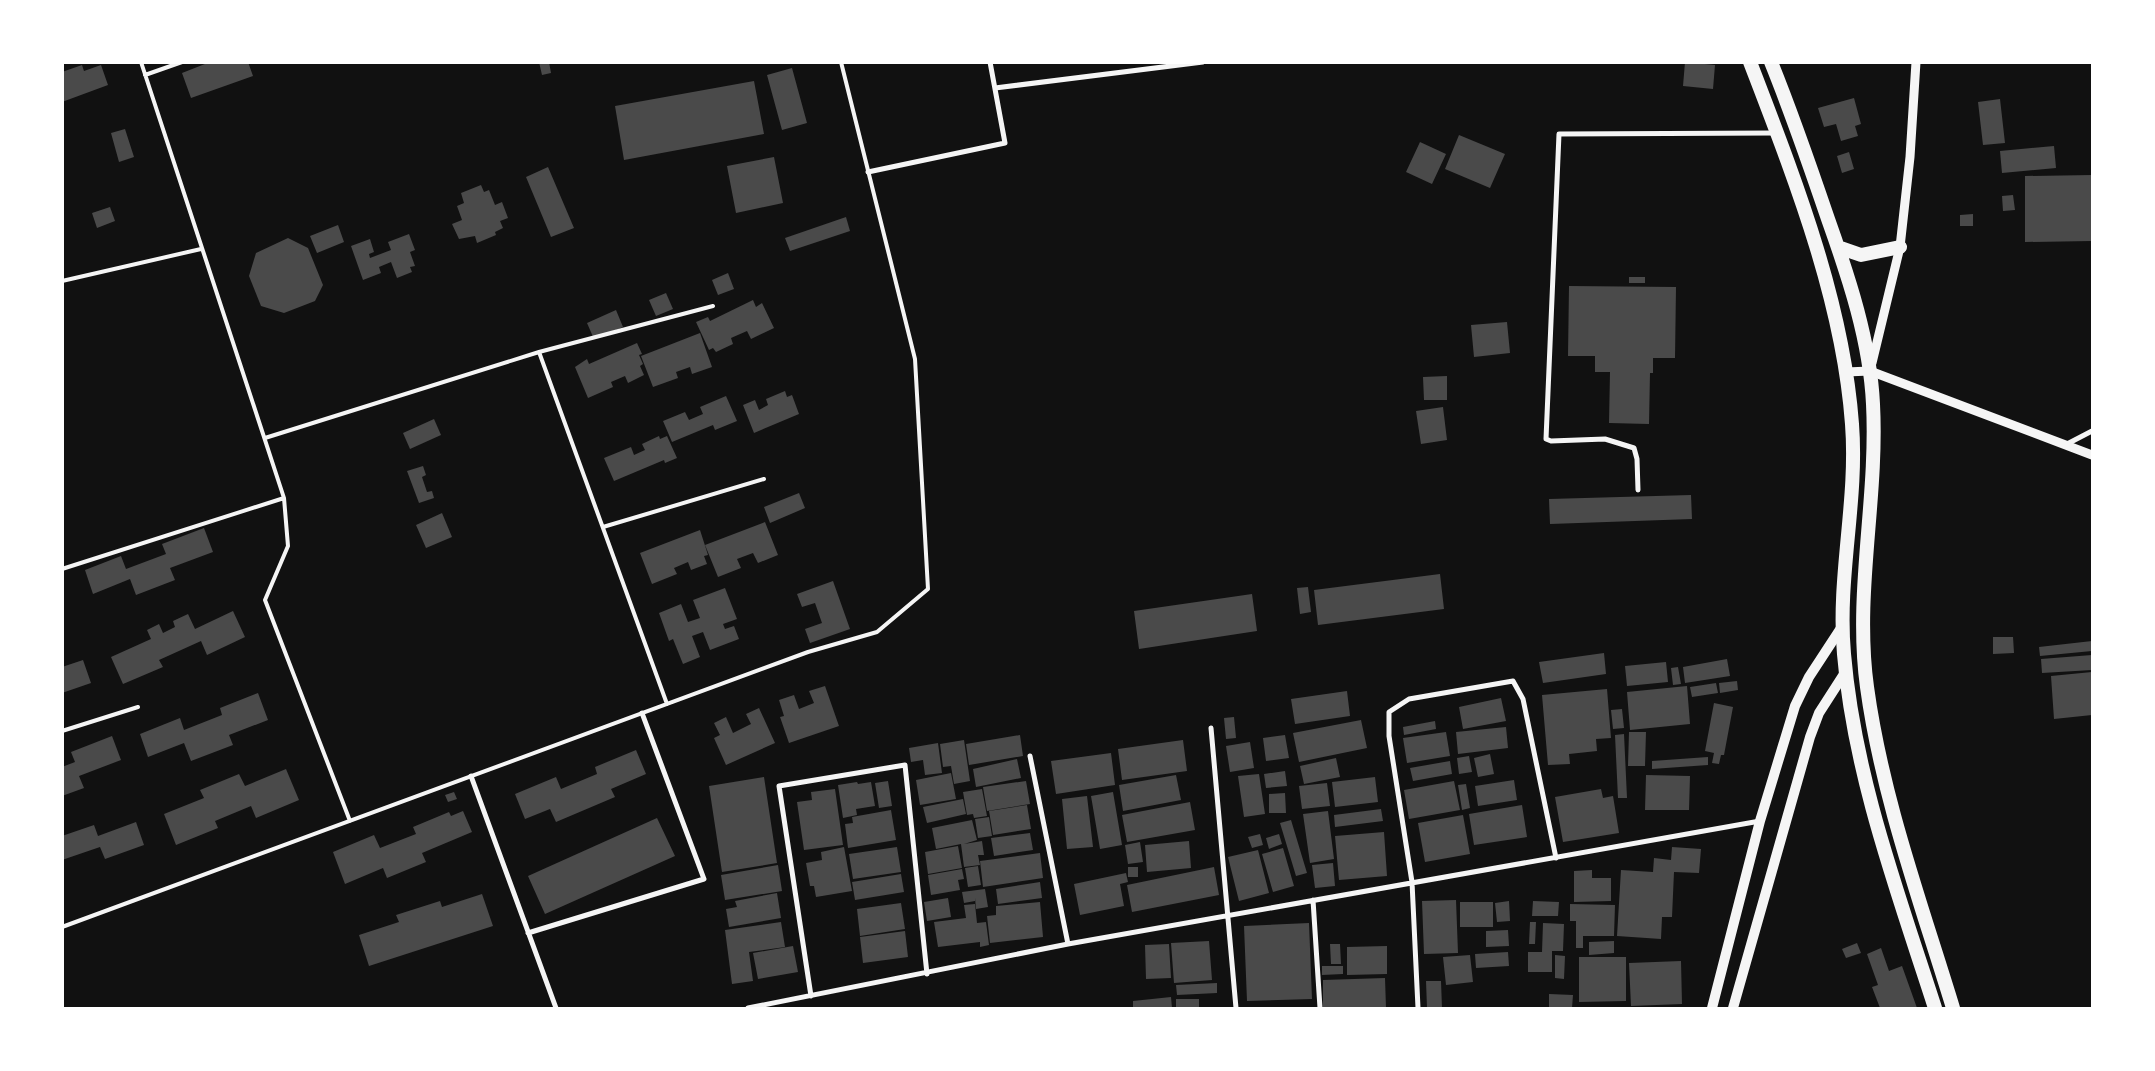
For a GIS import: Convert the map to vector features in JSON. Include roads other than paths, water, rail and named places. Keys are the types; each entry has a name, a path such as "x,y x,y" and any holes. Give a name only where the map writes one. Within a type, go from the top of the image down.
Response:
{"highway":[{"path":"1750,62 1777,133 1821,265 1839,329 1853,426 1852,493 1843,602 1846,671 1854,726 1875,818 1935,1008"},
{"path":"1772,62 1838,247 1854,298 1870,370 1874,445 1862,640 1867,687 1878,747 1901,840 1953,1008"},
{"path":"1838,247 1861,255 1900,247"}],"main road":[{"path":"1712,1008 1760,821 1795,706 1809,677 1843,625"},
{"path":"1733,1008 1810,737 1819,713 1846,671"}],"street":[{"path":"868,172 1005,143 990,62"},
{"path":"995,88 1203,62"},
{"path":"1870,370 1900,247 1910,157 1916,62"},
{"path":"1638,490 1637,459 1634,448 1605,439 1551,441 1546,439 1559,134 1777,133"},
{"path":"1846,372 1870,370 2092,455"},
{"path":"2066,445 2092,431"},
{"path":"1418,1008 1412,882 1389,736 1389,712 1409,699 1513,681 1523,699 1556,858"},
{"path":"528,933 704,878 642,713"},
{"path":"1211,728 1236,1008"},
{"path":"1030,756 1068,944"},
{"path":"811,996 780,786 905,764 927,974"},
{"path":"471,776 556,1008"},
{"path":"748,1008 927,974 1068,944 1760,821"},
{"path":"1313,900 1320,1008"}],"lane":[{"path":"141,62 284,498 288,546 265,600 350,821"},
{"path":"144,75 182,62"},
{"path":"62,926 808,652 877,632 928,589 915,359 841,62"},
{"path":"62,281 201,249"},
{"path":"265,438 539,352 713,306"},
{"path":"539,352 667,704"},
{"path":"603,527 764,479"},
{"path":"62,569 284,498"},
{"path":"62,731 138,706"}]}
